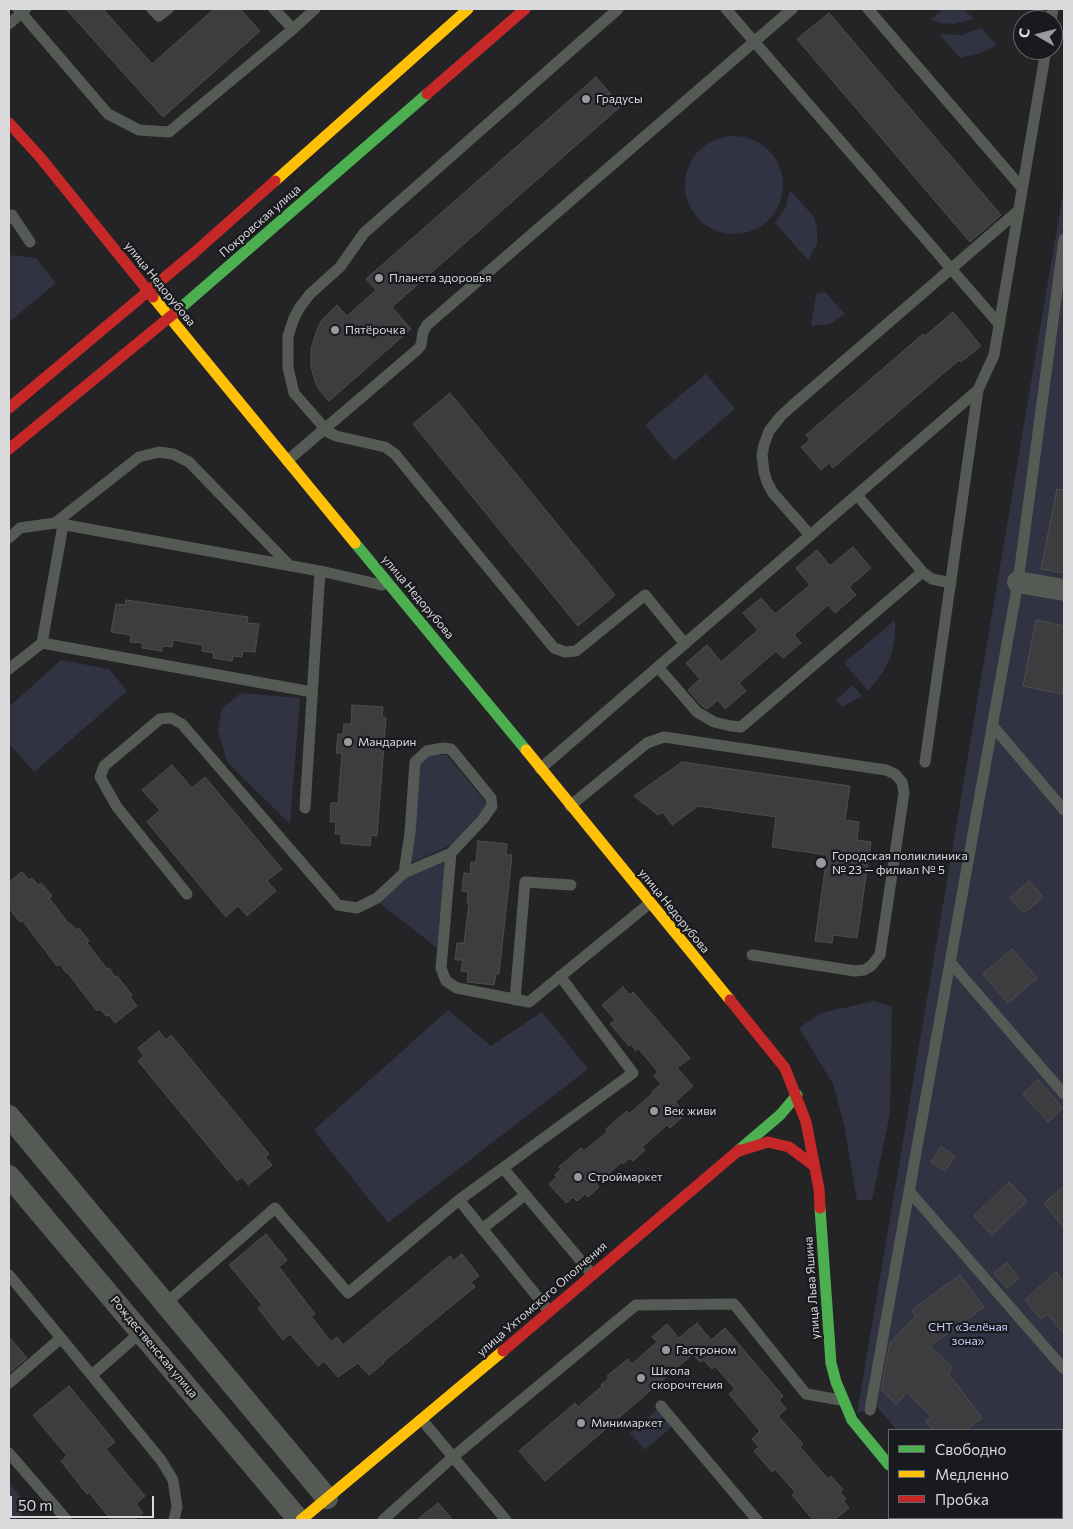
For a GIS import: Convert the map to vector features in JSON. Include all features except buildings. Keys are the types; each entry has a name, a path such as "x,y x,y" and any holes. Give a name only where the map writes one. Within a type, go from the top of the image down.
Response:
{"street":[{"name":"Покровская улица","path":"9,408 195,252 468,9"},
{"name":"Покровская улица","path":"9,449 216,278 526,9"},
{"name":"улица Недорубова","path":"9,122 40,157 168,316 447,653 785,1068 796,1095"},
{"path":"1018,582 1064,590"},
{"name":"улица Ухтомского Ополчения","path":"300,1520 422,1420 780,1115 796,1095"},
{"name":"улица Льва Яшина","path":"796,1095 806,1122 819,1189 831,1363 836,1382 852,1420 888,1464"},
{"path":"9,1116 327,1498"},
{"path":"736,1152 768,1142 788,1147 813,1164"},
{"name":"Рождественская улица","path":"9,1176 300,1520"}],"lane":[{"path":"152,9 160,16 168,9"},
{"path":"274,9 293,29"},
{"path":"9,24 22,10 108,114 138,130 169,132 315,9"},
{"path":"618,9 364,233 340,267 310,294 300,307 288,336 287,352 290,379 294,393 325,428 333,435 385,447 395,454 554,648 566,652 576,651 645,595 685,644"},
{"path":"726,9 999,324"},
{"path":"287,461 418,349 427,325 792,9"},
{"path":"868,9 1022,188"},
{"path":"925,762 978,390 994,355 1044,60"},
{"path":"810,536 773,493 767,482 762,455 769,431 787,411 1018,211"},
{"path":"9,218 12,215 30,242"},
{"path":"870,1410 1018,582 1064,239"},
{"path":"540,769 978,390"},
{"path":"9,669 42,643 59,524 139,457 159,452 173,454 189,462 290,566"},
{"path":"857,495 922,572 932,579 951,583"},
{"path":"9,538 20,528 59,524 320,571 390,586"},
{"path":"304,808 320,571"},
{"path":"658,667 697,712 714,722 741,727 922,572"},
{"path":"42,643 312,692"},
{"path":"187,894 117,807 100,777 104,766 160,719 171,718 182,724 338,905 356,908 377,898 404,873 451,853 483,819 492,806 491,798 451,749 443,748 427,751 415,762 410,833 404,873"},
{"path":"992,726 1064,810"},
{"path":"570,806 647,743 664,737 877,768 895,774 902,782 904,793 880,955 871,966 864,970 855,971 752,955"},
{"path":"451,853 441,968 446,981 457,988 529,1002 650,903"},
{"path":"515,1000 525,882 571,885"},
{"path":"950,962 1064,1094"},
{"path":"165,1304 275,1208 348,1292 459,1200 633,1073 560,976"},
{"path":"503,1168 592,1274"},
{"path":"909,1191 1064,1369"},
{"path":"482,1229 525,1195"},
{"path":"459,1200 549,1311"},
{"path":"9,1274 161,1460 173,1480 177,1507 174,1520"},
{"path":"383,1520 454,1456 636,1305 734,1304 806,1394 843,1400"},
{"path":"92,1375 141,1332"},
{"path":"9,1383 61,1338"},
{"path":"661,1406 757,1520"},
{"path":"422,1420 506,1520"},
{"path":"9,1453 66,1519 64,1520"}],"green space":[{"path":"943,9 964,9 973,19 954,24 930,20"},
{"path":"981,28 997,45 981,53 960,58 939,34 962,35"},
{"path":"734,136 753,140 768,151 779,166 783,185 779,204 768,219 753,230 734,234 715,230 700,219 689,204 685,185 689,166 700,151 715,140"},
{"name":"СНТ «Зелёная зона»","path":"1064,187 1064,1520 974,1519 1063,1519 1063,1429 896,1429 876,1406 857,1414"},
{"path":"790,190 813,216 817,227 817,244 808,260 775,223 786,207"},
{"path":"9,255 36,258 56,283 9,322"},
{"path":"825,292 845,314 830,324 811,326 816,294"},
{"path":"706,374 735,409 674,461 645,425"},
{"path":"895,620 895,637 891,656 883,672 868,691 844,663"},
{"path":"61,660 109,669 127,691 34,772 9,743 9,707"},
{"path":"853,685 862,696 842,707 836,700"},
{"path":"241,693 300,698 290,824 227,762 218,730 222,708"},
{"path":"431,754 447,755 488,805 451,845 411,863 419,765"},
{"path":"445,862 437,948 378,902 408,877"},
{"path":"874,1001 892,1007 890,1113 872,1200 857,1200 844,1124 833,1084 799,1028 821,1013"},
{"path":"448,1010 491,1046 542,1012 588,1069 388,1223 314,1130"},
{"path":"661,1406 675,1424 645,1450 630,1433"},
{"path":"9,1483 30,1507 15,1520 9,1520"}],"traffic: fast":[{"path":"177,311 427,94"},
{"path":"355,543 526,750"},
{"path":"739,1150 780,1115 797,1095"},
{"path":"820,1208 831,1363 836,1382 852,1420 888,1464"}],"traffic: slow":[{"path":"275,181 468,9"},
{"path":"153,297 355,543"},
{"path":"526,750 730,1000"},
{"path":"301,1520 503,1351"}],"traffic: jam":[{"path":"427,94 525,9"},
{"path":"9,123 40,157 153,297"},
{"path":"9,408 195,252 275,181"},
{"path":"9,449 177,311"},
{"path":"730,1000 785,1068 806,1122 819,1189 820,1208"},
{"path":"739,1151 768,1142 789,1147 813,1165"},
{"path":"503,1351 739,1150"}],"place":[{"name":"Градусы","path":"586,99"},
{"name":"Планета здоровья","path":"379,278"},
{"name":"Пятёрочка","path":"335,330"},
{"name":"Мандарин","path":"348,742"},
{"name":"Городская поликлиника № 23 — филиал № 5","path":"821,863"},
{"name":"Век живи","path":"654,1111"},
{"name":"Строймаркет","path":"578,1177"},
{"name":"Гастроном","path":"666,1350"},
{"name":"Школа скорочтения","path":"641,1378"},
{"name":"Минимаркет","path":"581,1423"}]}
